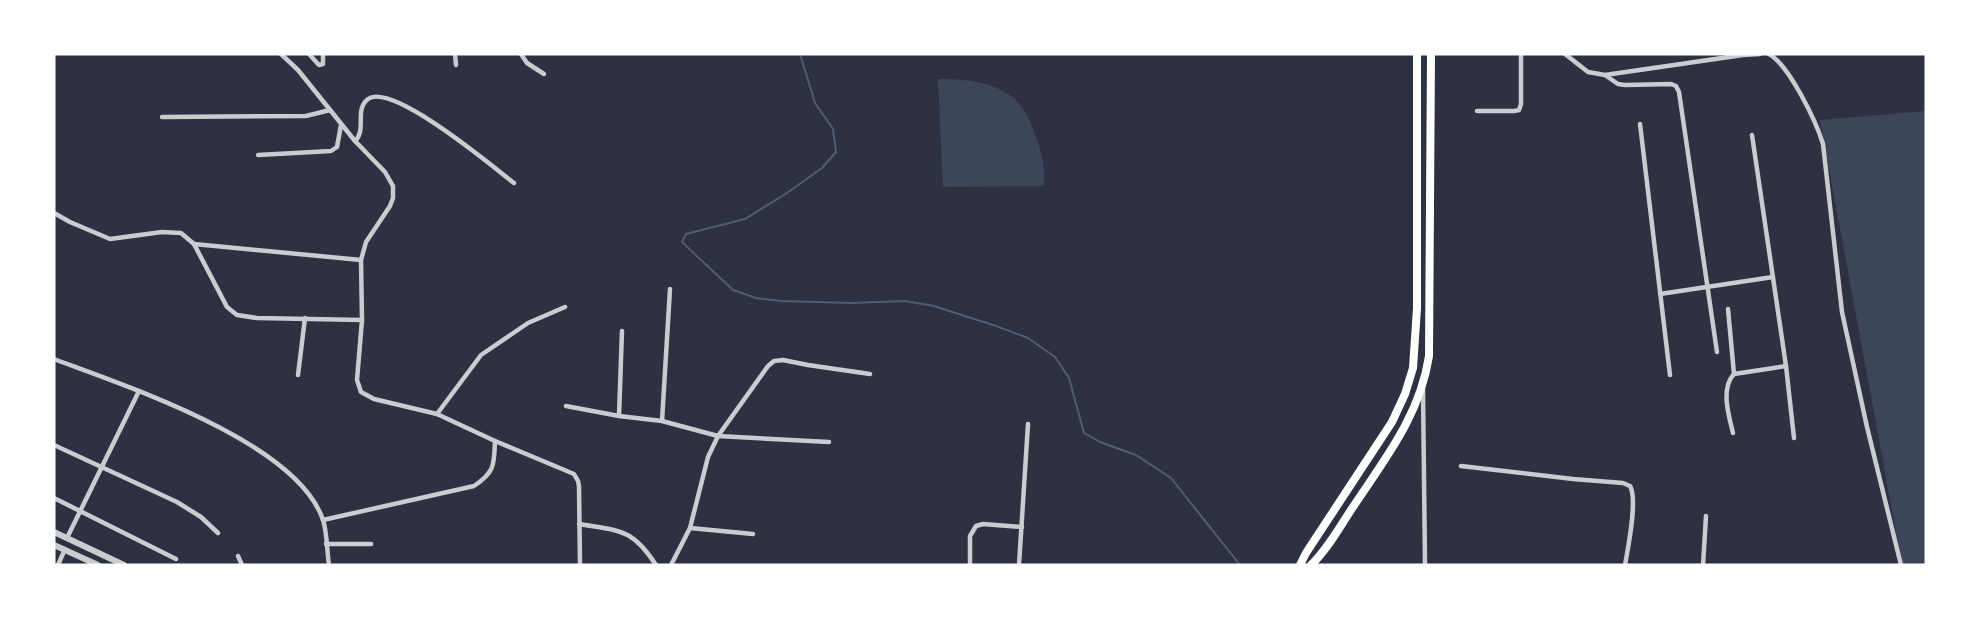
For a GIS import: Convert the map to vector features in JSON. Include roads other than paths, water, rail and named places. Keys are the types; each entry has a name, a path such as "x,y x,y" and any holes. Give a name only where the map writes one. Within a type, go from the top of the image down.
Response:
{"main road":[{"path":"1300,565 1392,422 1413,369 1417,308 1418,54"},
{"path":"1311,565 1344,521 1400,436 1414,410 1423,386 1429,346 1431,54"}],"street":[{"path":"281,54 289,60 341,125 386,172 391,181 393,192 387,213 366,242 361,260 362,320 357,380 361,392 374,399 437,414 495,441 570,471 576,477 579,486 580,565"},
{"path":"309,54 320,65 323,64 323,54"},
{"path":"455,54 456,65"},
{"path":"521,54 527,63 544,74"},
{"path":"1477,111 1519,110 1521,54"},
{"path":"1565,54 1588,72 1605,75 1743,54 1760,54"},
{"path":"1768,54 1777,58 1807,105 1817,123 1823,144 1842,312 1867,428 1901,565"},
{"path":"1605,75 1618,84 1625,85 1671,84 1676,86 1679,92 1717,352"},
{"path":"355,141 361,132 361,114 365,103 374,97 384,97 442,128 514,183"},
{"path":"162,117 306,116 330,110"},
{"path":"1640,124 1670,375"},
{"path":"258,155 331,151 337,147 341,125"},
{"path":"1752,135 1786,366 1794,438"},
{"path":"54,213 110,239 173,231 181,233 194,244 231,312 237,315 257,318 362,320"},
{"path":"194,244 361,260"},
{"path":"1660,294 1773,277"},
{"path":"662,421 670,289"},
{"path":"437,414 481,355 528,323 565,307"},
{"path":"1728,309 1734,374"},
{"path":"298,375 305,318"},
{"path":"620,416 622,331"},
{"path":"54,358 139,391 254,445 299,483 312,499 323,520 329,565"},
{"path":"671,565 690,528 708,457 718,436 764,371 774,361 783,360 870,374"},
{"path":"1732,433 1728,407 1729,380 1734,374 1786,366"},
{"path":"1423,386 1425,565"},
{"path":"67,538 139,391"},
{"path":"566,406 662,421 718,436 829,442"},
{"path":"1019,565 1028,424"},
{"path":"323,520 474,486 492,470 495,441"},
{"path":"54,445 189,509 218,533"},
{"path":"1461,466 1623,483 1630,486 1633,494 1625,565"},
{"path":"54,498 176,559"},
{"path":"1703,565 1706,516"},
{"path":"579,524 616,530 629,535 646,549 656,565"},
{"path":"970,565 970,536 973,528 983,524 1022,527"},
{"path":"690,528 753,534"},
{"path":"54,532 124,565"},
{"path":"326,544 371,544"},
{"path":"54,545 98,565"},
{"path":"58,565 65,549"},
{"path":"238,556 242,565"}],"waterway":[{"path":"800,54 815,103 833,129 836,152 822,168 745,219 686,234 682,242 733,290 756,298 851,303 905,301 934,306 1028,338 1055,357 1069,378 1084,433 1100,442 1136,455 1171,478 1240,565"}]}
